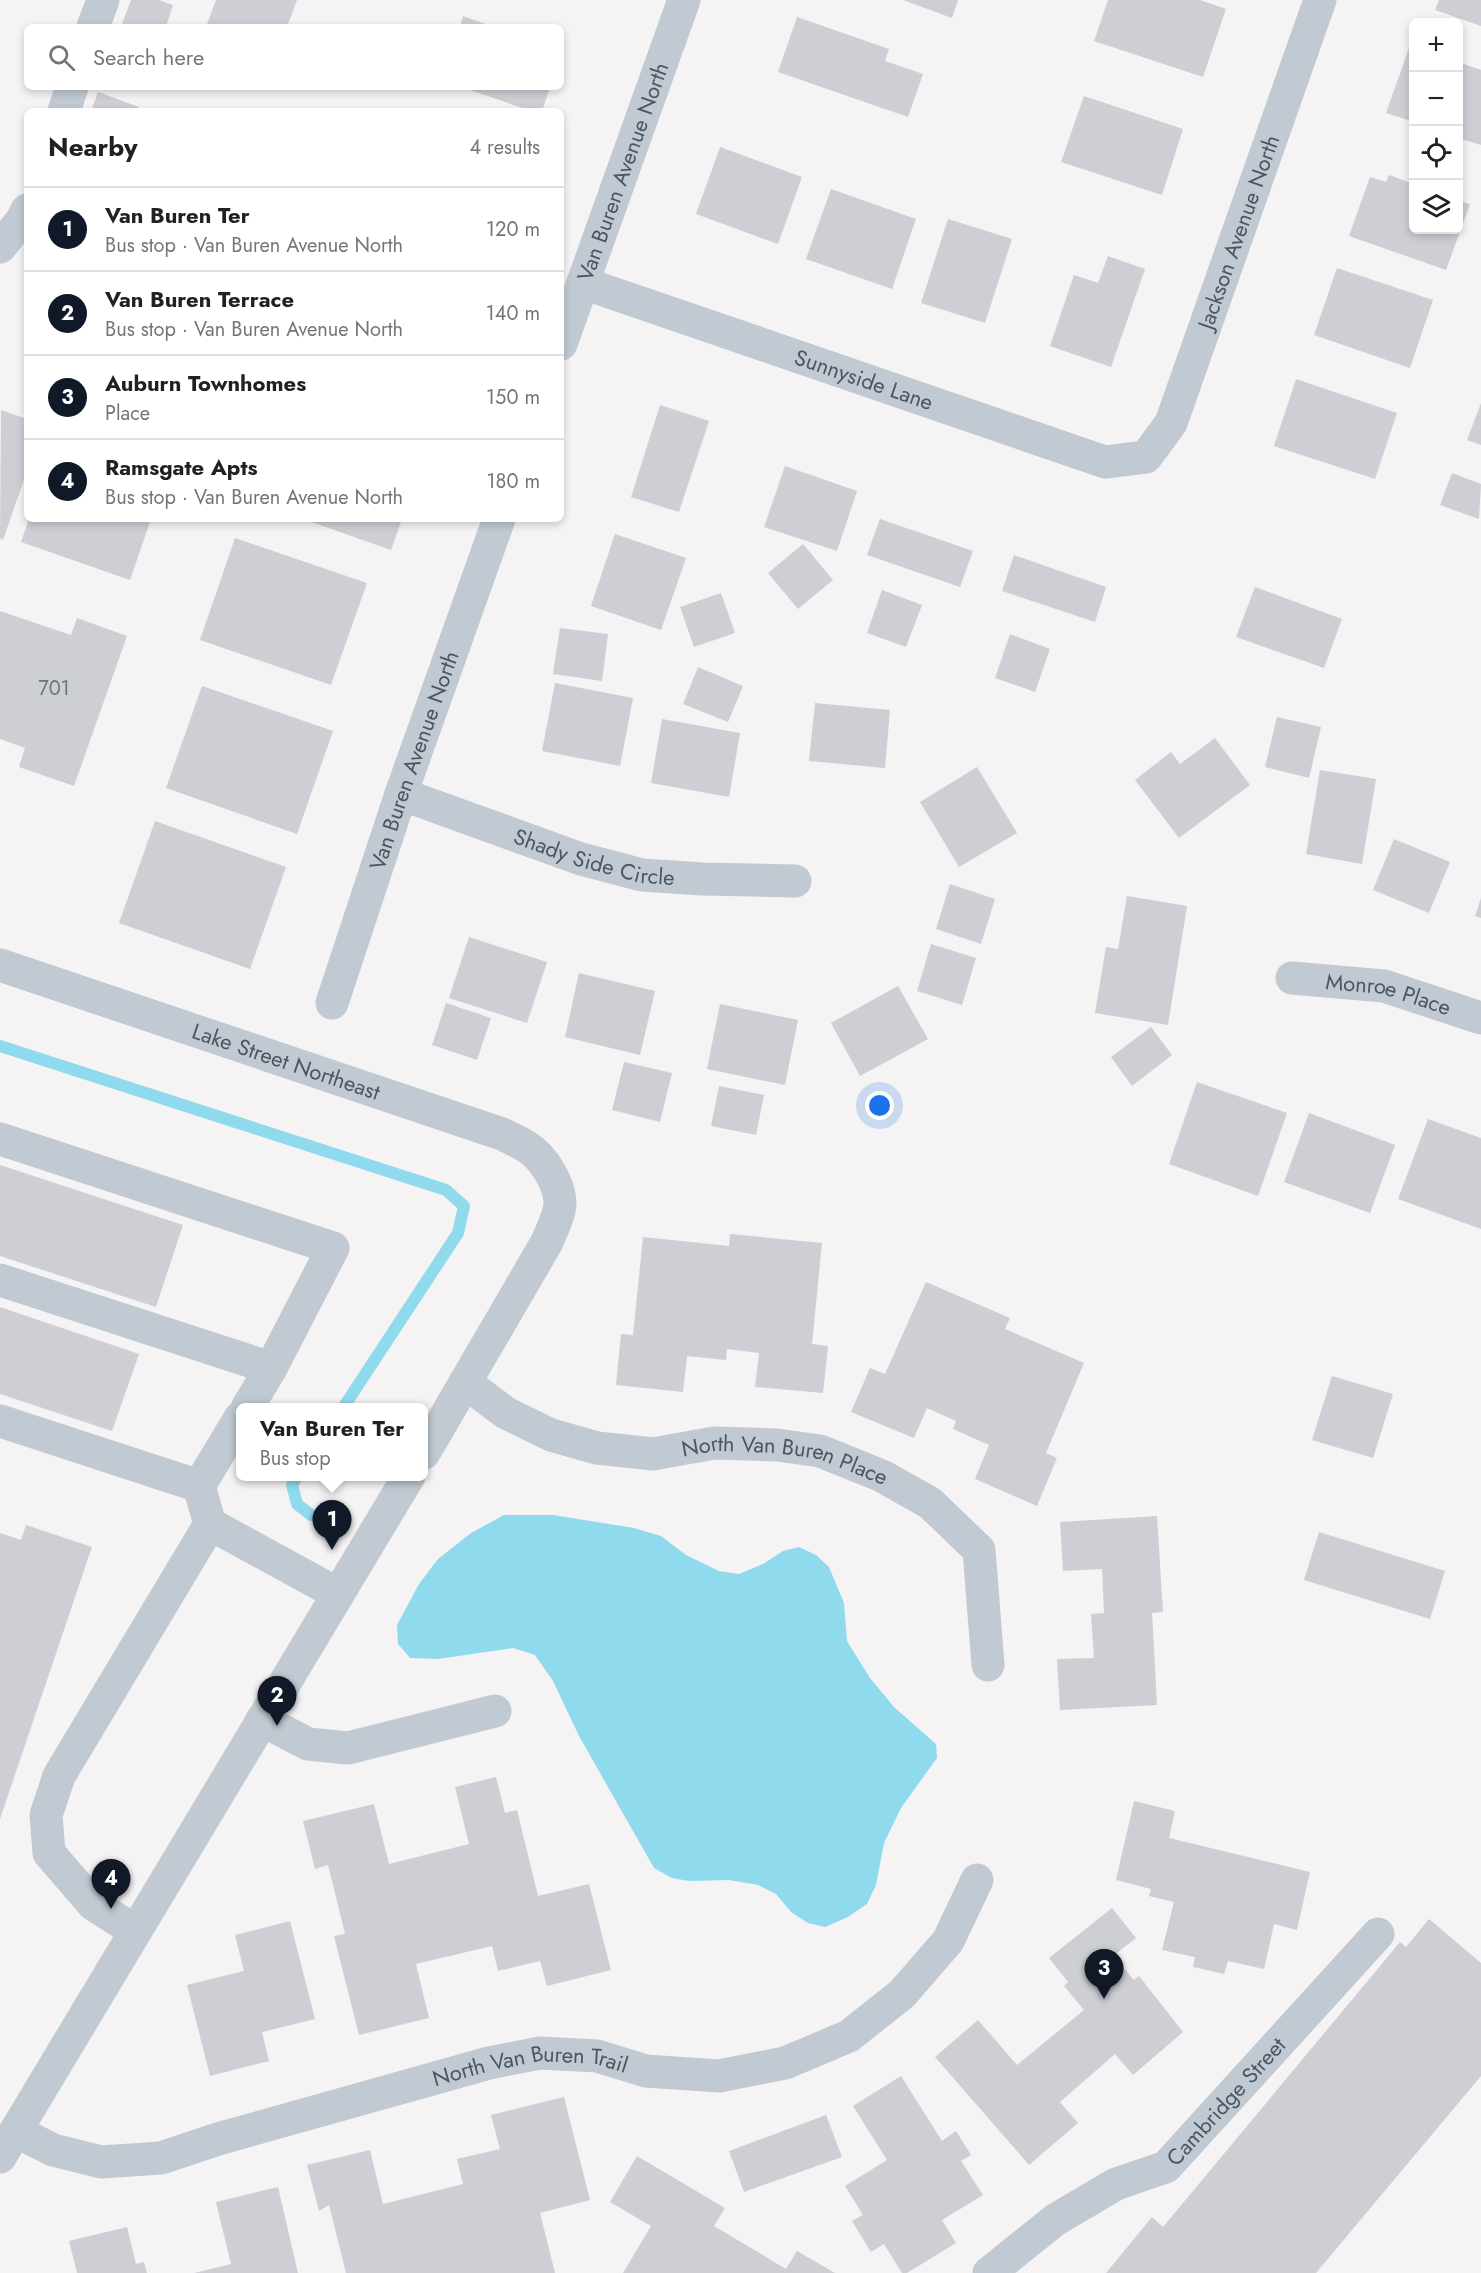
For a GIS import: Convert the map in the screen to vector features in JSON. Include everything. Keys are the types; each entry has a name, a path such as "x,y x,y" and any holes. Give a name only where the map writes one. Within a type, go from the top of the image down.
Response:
{"street":[{"path":"94,24 103,0"},
{"name":"Van Buren Avenue North","path":"564,336 684,0"},
{"name":"Jackson Avenue North","path":"1146,457 1172,423 1320,0"},
{"path":"65,108 71,90"},
{"path":"0,247 24,216"},
{"name":"Sunnyside Lane","path":"583,283 1105,462 1146,457"},
{"name":"Van Buren Avenue North","path":"332,1003 401,794 498,522"},
{"name":"Shady Side Circle","path":"401,794 581,859 642,875 795,881"},
{"name":"Lake Street Northeast","path":"0,965 502,1134 528,1147 543,1162 554,1181 560,1201 556,1220 547,1242 466,1383"},
{"name":"Monroe Place","path":"1292,978 1384,986 1481,1018"},
{"path":"0,1139 333,1248 271,1368 249,1403"},
{"path":"0,1281 271,1368"},
{"path":"428,1445 466,1383"},
{"name":"North Van Buren Place","path":"466,1383 515,1417 551,1435 597,1448 653,1454 714,1443 777,1445 820,1451 882,1476 930,1503 979,1550 988,1665"},
{"path":"0,1421 199,1486"},
{"path":"236,1425 199,1486 210,1524 338,1594"},
{"path":"8,2144 406,1481"},
{"path":"135,1931 93,1904 49,1852 46,1815 60,1776 210,1524"},
{"path":"262,1720 308,1744 348,1748 495,1711"},
{"name":"North Van Buren Trail","path":"8,2144 53,2150 101,2162 161,2158 230,2136 478,2066 540,2053 597,2056 646,2071 718,2076 785,2063 849,2036 902,1994 948,1941 977,1880"},
{"name":"Cambridge Street","path":"989,2273 1055,2220 1116,2184 1166,2167 1378,1934"}],"water":[{"path":"504,1515 553,1515 634,1528 661,1536 686,1555 719,1571 739,1574 763,1564 783,1551 799,1547 816,1555 829,1567 844,1603 847,1641 870,1678 894,1707 936,1744 937,1758 901,1808 884,1843 876,1885 867,1904 848,1917 825,1927 808,1923 791,1912 776,1894 758,1885 729,1880 689,1881 672,1878 654,1868 579,1736 553,1681 535,1655 513,1648 438,1659 410,1658 398,1644 397,1625 419,1584 438,1559 471,1533"}],"building":[{"path":"131,0 159,0 173,5 167,24 122,24"},
{"path":"216,0 297,0 288,24 207,24"},
{"path":"903,0 958,0 952,18"},
{"path":"1108,0 1200,0 1226,9 1203,77 1094,41"},
{"path":"1439,0 1481,0 1481,26 1463,18 1435,10"},
{"path":"463,16 486,24 461,24"},
{"path":"797,17 889,49 885,61 923,74 908,117 778,72"},
{"path":"1409,48 1409,120 1386,113"},
{"path":"1463,64 1481,70 1481,145 1463,140"},
{"path":"471,90 549,90 543,108 522,108"},
{"path":"98,92 139,107 139,108 92,108"},
{"path":"1084,96 1183,129 1162,195 1061,162"},
{"path":"720,147 802,177 778,244 696,214"},
{"path":"1389,175 1409,182 1409,234 1459,234 1446,270 1349,236 1370,177 1386,182"},
{"path":"831,189 916,219 892,289 806,259"},
{"path":"1463,202 1470,204 1463,223"},
{"path":"948,219 1012,239 985,323 921,303"},
{"path":"1108,256 1145,269 1111,367 1050,346 1074,275 1098,283"},
{"path":"1337,268 1433,300 1410,368 1314,335"},
{"path":"1296,379 1397,413 1375,479 1274,446"},
{"path":"1481,403 1481,445 1467,440"},
{"path":"660,405 709,421 679,512 631,497"},
{"path":"1,410 24,418 24,480 3,540 0,538"},
{"path":"785,466 857,491 837,551 764,527"},
{"path":"1452,473 1481,484 1479,519 1440,505"},
{"path":"880,519 973,551 960,587 867,555"},
{"path":"28,522 150,522 130,580 21,542"},
{"path":"312,522 401,522 391,550"},
{"path":"615,534 686,558 661,630 591,606"},
{"path":"235,538 367,583 331,685 200,640"},
{"path":"803,544 833,580 798,609 768,573"},
{"path":"1014,555 1106,587 1095,622 1002,591"},
{"path":"1255,587 1342,619 1324,668 1236,637"},
{"path":"882,590 922,605 906,647 867,633"},
{"path":"721,593 735,633 694,647 680,607"},
{"path":"0,611 71,635 77,618 127,636 74,786 19,767 25,748 0,739"},
{"path":"560,628 608,634 602,681 553,674"},
{"path":"1010,634 1050,649 1035,692 995,678"},
{"path":"698,667 743,686 728,722 683,704"},
{"path":"555,683 633,698 620,766 542,751"},
{"path":"202,686 333,731 297,834 166,788"},
{"path":"815,703 890,710 885,768 809,761"},
{"path":"1277,717 1321,727 1309,778 1265,767"},
{"path":"662,719 740,733 729,797 651,783"},
{"path":"1215,738 1250,785 1179,838 1135,780 1171,752 1180,764"},
{"path":"977,767 1017,833 959,867 920,802"},
{"path":"1320,770 1376,779 1362,864 1306,854"},
{"path":"155,821 286,867 250,969 119,923"},
{"path":"1394,839 1450,862 1429,913 1373,890"},
{"path":"950,884 995,899 981,944 936,929"},
{"path":"1127,896 1187,906 1168,1025 1095,1013 1106,947 1118,949"},
{"path":"1481,898 1481,918 1475,916"},
{"path":"469,937 547,962 527,1023 449,998"},
{"path":"931,944 976,958 962,1005 917,991"},
{"path":"579,973 655,991 640,1055 565,1037"},
{"path":"898,986 928,1039 860,1076 831,1023"},
{"path":"446,1003 491,1018 477,1060 432,1045"},
{"path":"720,1004 798,1020 785,1085 707,1069"},
{"path":"1151,1027 1172,1055 1132,1086 1111,1057"},
{"path":"624,1062 672,1073 660,1122 612,1110"},
{"path":"1197,1082 1287,1113 1258,1196 1169,1164"},
{"path":"719,1086 764,1095 756,1135 711,1126"},
{"path":"1309,1113 1395,1145 1370,1213 1284,1182"},
{"path":"1428,1119 1481,1138 1481,1229 1398,1199"},
{"path":"0,1165 183,1225 156,1307 0,1256"},
{"path":"730,1234 822,1243 812,1344 828,1346 823,1393 755,1387 759,1353 727,1349 726,1360 687,1356 683,1392 616,1385 621,1334 633,1335 643,1237 729,1246"},
{"path":"926,1282 1010,1318 1005,1329 1084,1363 1046,1453 1057,1458 1037,1506 975,1479 989,1445 953,1429 956,1421 927,1408 914,1438 851,1412 870,1368 885,1374"},
{"path":"0,1307 139,1354 112,1431 0,1394"},
{"path":"1332,1376 1393,1394 1373,1458 1312,1440"},
{"path":"1157,1516 1163,1612 1152,1613 1157,1705 1060,1710 1057,1659 1094,1658 1091,1614 1104,1613 1102,1569 1063,1571 1060,1522"},
{"path":"26,1525 92,1547 0,1819 0,1533 21,1540"},
{"path":"1319,1532 1445,1571 1430,1619 1304,1580"},
{"path":"496,1777 505,1813 517,1810 538,1896 589,1884 611,1970 547,1986 540,1961 498,1971 492,1946 416,1964 429,2018 359,2035 334,1936 345,1934 328,1865 315,1869 303,1821 374,1804 389,1864 469,1844 455,1787"},
{"path":"1134,1801 1175,1811 1169,1838 1310,1872 1297,1930 1274,1924 1264,1969 1228,1961 1224,1974 1193,1967 1195,1957 1162,1950 1174,1902 1149,1896 1151,1889 1116,1880"},
{"path":"1112,1908 1136,1938 1113,1956 1134,1980 1139,1976 1183,2032 1133,2075 1115,2054 1060,2102 1078,2123 1029,2165 935,2057 978,2020 1017,2065 1084,2010 1064,1986 1068,1982 1049,1958"},
{"path":"1429,1919 1481,1963 1481,2076 1316,2273 1106,2273 1152,2217 1163,2227 1400,1942 1406,1947"},
{"path":"290,1921 315,2019 262,2032 269,2061 210,2076 187,1985 244,1971 235,1935"},
{"path":"901,2076 942,2141 956,2131 971,2155 961,2161 983,2195 942,2220 956,2243 907,2273 902,2273 884,2244 871,2252 852,2221 863,2215 845,2186 887,2160 853,2106"},
{"path":"564,2097 590,2200 540,2213 555,2273 346,2273 329,2205 319,2211 307,2165 370,2150 383,2204 463,2184 457,2159 500,2149 491,2115"},
{"path":"826,2115 842,2157 744,2192 729,2151"},
{"path":"637,2156 725,2208 714,2226 786,2269 797,2251 835,2273 623,2273 651,2226 610,2202"},
{"path":"278,2187 298,2273 194,2273 231,2264 216,2202"},
{"path":"127,2227 136,2264 144,2262 147,2273 77,2273 69,2241"}],"waterway":[{"path":"0,1046 446,1190 464,1206 458,1233 346,1403"},
{"path":"294,1481 292,1485 297,1504 311,1515"}],"place":[{"name":"Van Buren Ter","path":"332,1550"},
{"name":"Van Buren Terrace","path":"277,1726"},
{"name":"Ramsgate Apts","path":"111,1909"},
{"name":"Auburn Townhomes","path":"1104,1999"}]}
